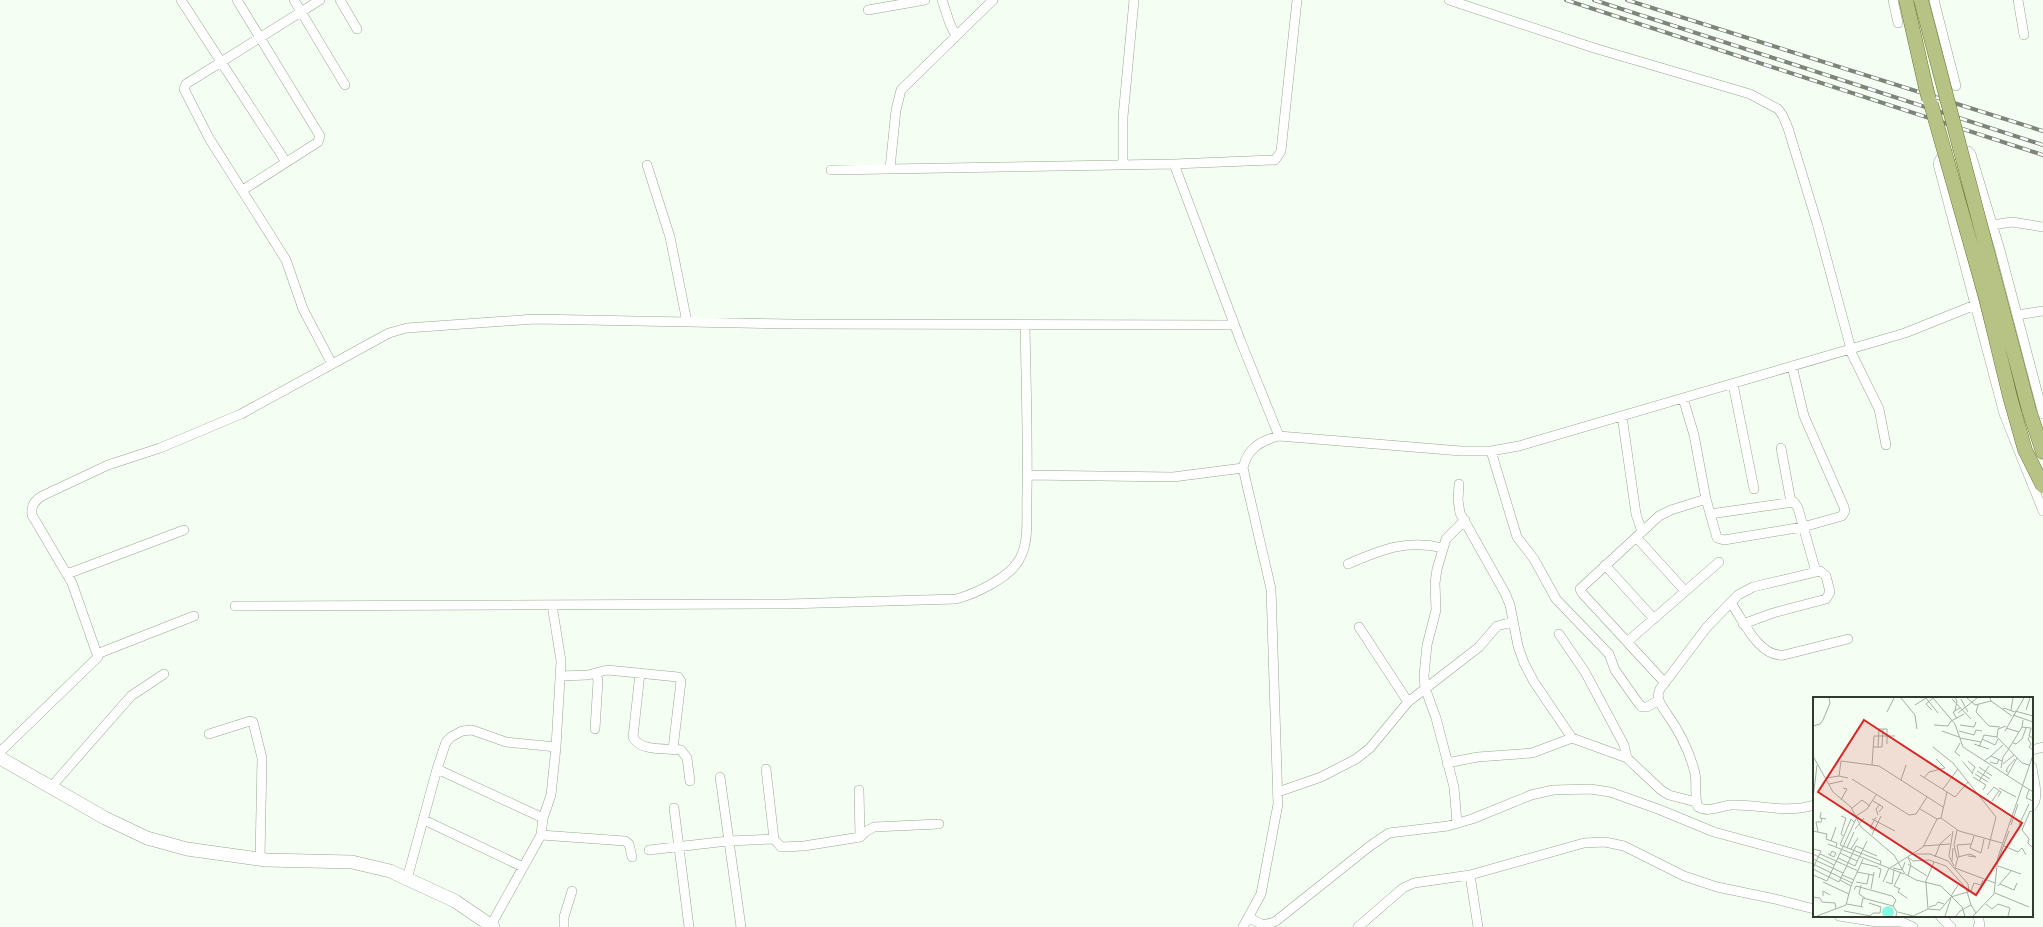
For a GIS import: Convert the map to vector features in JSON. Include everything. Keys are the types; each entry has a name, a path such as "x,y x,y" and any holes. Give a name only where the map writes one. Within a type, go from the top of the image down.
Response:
{"main road":[{"path":"1906,0 1924,79 1986,298 2010,397 2025,450 2043,486"},
{"path":"1921,0 2036,412 2043,452"}],"street":[{"path":"181,0 286,162"},
{"path":"237,0 262,37 320,136 318,142 243,190"},
{"path":"294,0 345,84"},
{"path":"320,0 186,84 184,89 209,138 286,260 303,309 332,364"},
{"path":"340,0 356,29"},
{"path":"868,10 925,0"},
{"path":"942,0 950,24 956,36"},
{"path":"890,168 896,110 901,90 993,0"},
{"path":"1123,165 1123,117 1134,0"},
{"path":"831,170 1269,161 1279,156 1281,151 1297,0"},
{"path":"1449,0 1594,48 1750,94 1778,109 1786,122 1799,165 1852,349 1850,350 1879,409 1886,445"},
{"path":"1893,0 1898,23"},
{"path":"1934,0 1956,86"},
{"path":"2018,0 2024,35"},
{"path":"2036,412 2017,315 1971,154 1968,151 1940,159 1938,164 1974,306 2004,414 2043,512"},
{"path":"1174,164 1234,325 1279,436"},
{"path":"647,165 670,238 687,322"},
{"path":"1992,225 2012,222 2043,227"},
{"path":"1813,859 1714,832 1635,800 1610,792 1570,788 1540,792 1472,819 1448,826 1389,833 1370,846 1276,921 1265,925 1246,921 1261,894 1278,804 1278,792 1271,589 1243,468 1249,452 1259,443 1279,436 1461,450 1491,451 1519,446 1905,333 1974,306"},
{"path":"2017,315 2043,311"},
{"path":"0,752 96,661 97,654 68,574 32,515 32,507 39,498 108,465 160,448 241,414 389,333 407,328 535,319 1025,325 1234,325"},
{"path":"235,606 787,604 956,600 983,588 1007,572 1018,562 1024,551 1026,538 1027,475 1025,325"},
{"path":"1683,398 1694,435 1706,499 1716,535 1720,540 1803,527 1842,516 1845,511 1804,416 1792,366"},
{"path":"1733,384 1754,489"},
{"path":"1622,416 1639,535 1685,591"},
{"path":"1782,448 1791,502"},
{"path":"1491,451 1517,537 1534,559 1556,599 1609,654 1615,670 1642,707 1646,707 1659,700"},
{"path":"1027,475 1173,477 1243,468"},
{"path":"1459,484 1458,507 1505,593 1510,605 1518,646 1524,663 1534,682 1572,738 1627,758 1661,790 1669,795 1696,802"},
{"path":"1665,683 1581,591 1582,587 1605,565 1664,514 1706,499"},
{"path":"1710,514 1791,502 1796,504 1816,572"},
{"path":"1456,823 1454,787 1436,718 1425,688 1425,662 1427,646 1436,610 1435,584 1443,548 1449,535 1465,520"},
{"path":"68,574 184,530"},
{"path":"1348,564 1396,546 1417,544 1443,548"},
{"path":"1627,642 1719,562"},
{"path":"1605,565 1654,619"},
{"path":"1744,624 1773,613 1826,599 1830,592 1826,576 1820,571 1753,587 1738,595 1707,627 1657,695 1674,723 1690,760 1697,786 1696,802 1698,807 1706,810 1730,806 1790,810 1813,804"},
{"path":"1731,603 1754,638 1771,653 1779,656 1848,639"},
{"path":"0,758 52,786 105,818 147,838 188,849 260,859 352,862 390,871 455,901 492,926 541,835 543,818 551,795 556,747 561,661 552,605"},
{"path":"97,654 194,616"},
{"path":"1278,792 1321,777 1356,759 1370,748 1408,702 1479,647 1497,626 1513,622"},
{"path":"1358,627 1408,702"},
{"path":"1559,634 1585,672 1624,745 1627,758"},
{"path":"560,676 588,675 607,670 676,676 681,681 673,749"},
{"path":"594,729 598,681 596,672"},
{"path":"640,673 633,737 642,746 681,750 687,758 690,781"},
{"path":"52,786 131,696 164,674"},
{"path":"209,734 250,721 253,722 262,761 260,859"},
{"path":"407,879 437,769 446,742 457,733 466,730 476,730 506,742 556,747"},
{"path":"1447,763 1478,757 1532,753 1572,738"},
{"path":"2033,750 2043,747"},
{"path":"437,769 543,818"},
{"path":"766,769 774,839 781,847 804,846 860,838 865,832 874,828 938,824"},
{"path":"2033,775 2036,797 2033,805"},
{"path":"720,776 741,927"},
{"path":"860,790 860,838"},
{"path":"674,808 689,927"},
{"path":"424,820 523,867"},
{"path":"541,835 625,841 629,844 632,856"},
{"path":"649,850 728,841 774,839"},
{"path":"1358,927 1403,888 1414,883 1470,875 1584,843 1605,842 1624,846 1684,876 1717,887 1813,909"},
{"path":"1470,875 1478,927"},
{"path":"564,927 564,917 572,891"},
{"path":"1845,917 1877,922 1902,922 1913,927"},
{"path":"1941,917 1951,927"},
{"path":"1978,917 1980,925 1978,927"}],"railway":[{"path":"1566,0 2043,155"},
{"path":"1594,0 2043,145"},
{"path":"1627,0 2043,131"}]}
